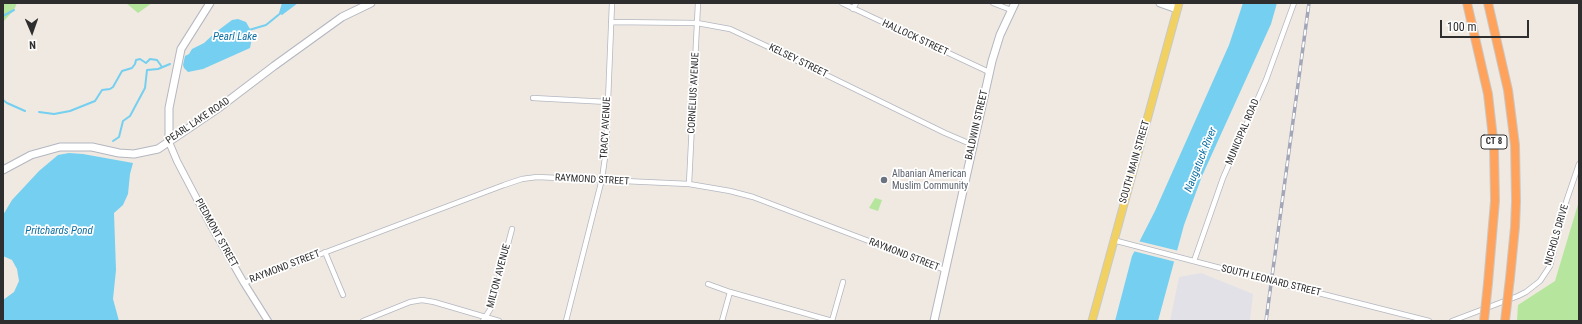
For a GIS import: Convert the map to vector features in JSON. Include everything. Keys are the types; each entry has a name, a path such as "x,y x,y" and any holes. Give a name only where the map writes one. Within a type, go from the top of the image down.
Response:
{"highway":[{"name":"CT 8","path":"1467,3 1488,94 1494,147 1495,201 1484,321"},
{"name":"CT 8","path":"1488,3 1508,90 1515,146 1515,227 1505,321"}],"main road":[{"path":"169,142 169,108 181,49 210,3"},
{"name":"PEARL LAKE ROAD","path":"3,170 31,155 55,148 81,146 134,154 150,151 169,142 220,107 342,17 371,3"},
{"name":"BALDWIN STREET","path":"934,321 944,270 989,72 999,38 1015,3"},
{"path":"1160,3 1178,6"},
{"name":"SOUTH MAIN STREET","path":"1092,321 1178,6"}],"street":[{"name":"TRACY AVENUE","path":"566,321 602,179 606,150 612,3"},
{"name":"CORNELIUS AVENUE","path":"689,184 698,3"},
{"name":"HALLOCK STREET","path":"842,3 989,72"},
{"path":"853,9 856,3"},
{"path":"993,3 1011,10"},
{"name":"MUNICIPAL ROAD","path":"1194,261 1223,178 1266,80 1294,3"},
{"name":"KELSEY STREET","path":"612,22 697,23 730,30 973,145"},
{"path":"533,98 608,102"},
{"name":"PIEDMONT STREET","path":"169,142 177,161 199,202 244,283 268,321"},
{"name":"NICHOLS DRIVE","path":"1452,321 1518,296 1526,292 1540,281 1550,266 1565,205 1579,164"},
{"name":"RAYMOND STREET","path":"244,283 522,179 537,177 689,184 730,191 753,198 944,270"},
{"name":"MILTON AVENUE","path":"485,319 491,308 512,229"},
{"name":"SOUTH LEONARD STREET","path":"1114,240 1429,321"},
{"path":"325,252 343,295"},
{"path":"708,284 730,292 832,321 843,282"},
{"path":"722,321 730,292"},
{"path":"363,321 410,302 422,300 434,302 485,319 499,321"}],"shaded area":[{"path":"1201,273 1253,294 1250,321 1170,321 1179,277"}],"green space":[{"path":"3,3 17,3 14,10 3,22"},
{"path":"126,3 152,3 138,13"},
{"path":"875,198 882,200 878,211 869,208"},
{"path":"1579,201 1579,321 1517,321 1518,305 1555,281"}],"water":[{"path":"282,3 298,3 282,15 279,13"},
{"name":"Naugatuck River","path":"1243,3 1277,3 1271,24 1202,176 1184,225 1158,321 1115,321 1132,256 1155,211 1229,45"},
{"name":"Pearl Lake","path":"238,19 246,22 250,29 252,38 250,48 203,69 188,72 184,68 183,65 185,56 189,54 192,49 204,43 232,20"},
{"name":"Pritchards Pond","path":"69,153 133,163 130,174 128,194 123,205 114,213 116,270 113,299 119,321 3,321 3,300 14,292 19,281 17,269 12,260 3,256 3,215 12,200 39,171 58,155"}],"pier":[{"path":"1138,241 1179,251 1176,262 1133,251"}],"waterway":[{"path":"3,16 14,10"},
{"path":"249,30 266,25 282,12"},
{"path":"39,112 54,114 70,111 95,101 102,90 113,87 122,71 132,68 136,60 140,59 146,63 150,59 157,60 162,67"},
{"path":"113,141 119,137 123,121 130,116 145,88 147,70 158,69 170,64"},
{"path":"3,100 25,111"}],"railway":[{"path":"1266,321 1309,3"}],"place":[{"name":"Albanian American Muslim Community","path":"884,180"}]}
